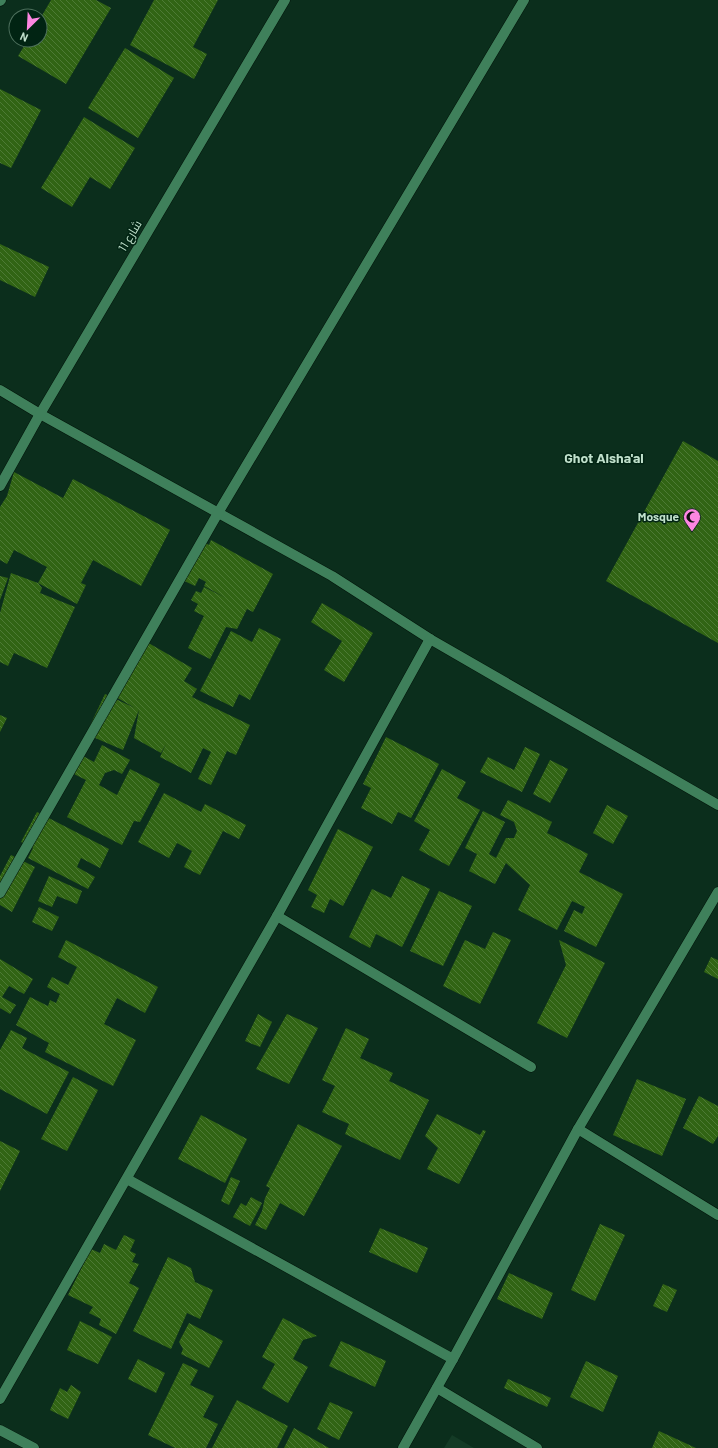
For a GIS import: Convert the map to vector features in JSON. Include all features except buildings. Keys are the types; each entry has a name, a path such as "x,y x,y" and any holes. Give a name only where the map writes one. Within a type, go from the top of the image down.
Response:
{"street":[{"name":"شارع 11","path":"0,486 40,414 285,0"},
{"path":"0,894 218,513 524,0"},
{"path":"0,390 40,414 332,576 430,639 718,805"},
{"path":"0,1399 277,916 430,639"},
{"path":"403,1448 578,1128 718,892"},
{"path":"277,916 531,1067"},
{"path":"578,1128 718,1214"},
{"path":"127,1179 453,1359"},
{"path":"437,1388 537,1448"},
{"path":"0,1430 34,1448"}],"shaded area":[{"path":"452,1435 474,1448 444,1448"}],"place":[{"name":"Mosque","path":"692,532"}],"district":[{"name":"Ghot Alsha'al","path":"604,458"}]}
